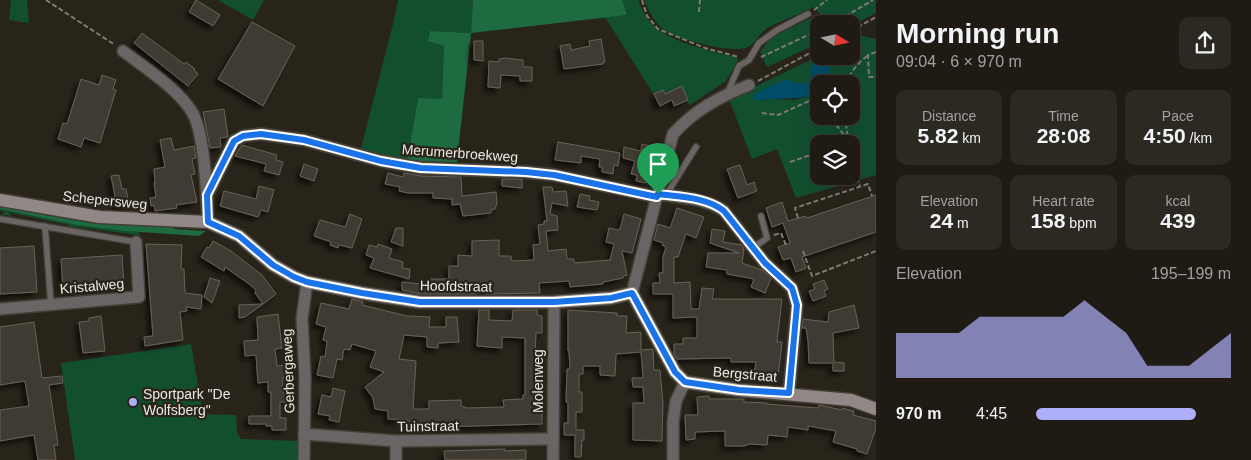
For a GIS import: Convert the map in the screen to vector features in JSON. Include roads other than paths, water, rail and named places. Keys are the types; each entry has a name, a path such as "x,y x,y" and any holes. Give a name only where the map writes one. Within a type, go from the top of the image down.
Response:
{"street":[{"name":"Merumerbroekweg","path":"123,51 170,88 192,111 198,124 207,195 208,222"},
{"path":"673,460 673,422 676,401 685,382 675,372 632,293 660,196 673,134 687,119 707,105 749,85"},
{"name":"Merumerbroekweg","path":"207,195 234,141 243,136 261,134 304,140 381,161 421,168 526,172 554,175 660,196 705,202 717,206 724,211 765,263 792,288 797,305 789,393"},
{"name":"Schepersweg","path":"0,200 100,217 208,222"},
{"name":"Hoofdstraat","path":"208,222 239,236 273,265 307,282 420,302 554,302 611,298 632,293"},
{"name":"Kristalweg","path":"0,309 139,297 136,242"},
{"name":"Gerbergaweg","path":"304,460 305,377 302,319 307,282"},
{"name":"Molenweg","path":"553,460 554,302"},
{"name":"Bergstraat","path":"685,382 739,390 851,400 876,409"},
{"name":"Tuinstraat","path":"304,434 396,441 552,439"},
{"path":"396,441 396,460"}],"lane":[{"path":"726,95 739,66 749,60 759,43 768,35 808,14"},
{"path":"660,196 696,147"},
{"path":"753,248 767,238 761,216"},
{"name":"Kristalweg","path":"0,219 136,242"},
{"name":"Kristalweg","path":"46,226 51,305"}],"water":[{"path":"812,65 830,65 829,75 812,75 810,71"},
{"path":"786,80 800,84 810,80 810,96 806,97 755,100 753,95"}],"place":[{"name":"Sportpark \"De Wolfsberg\"","path":"133,402"}]}
